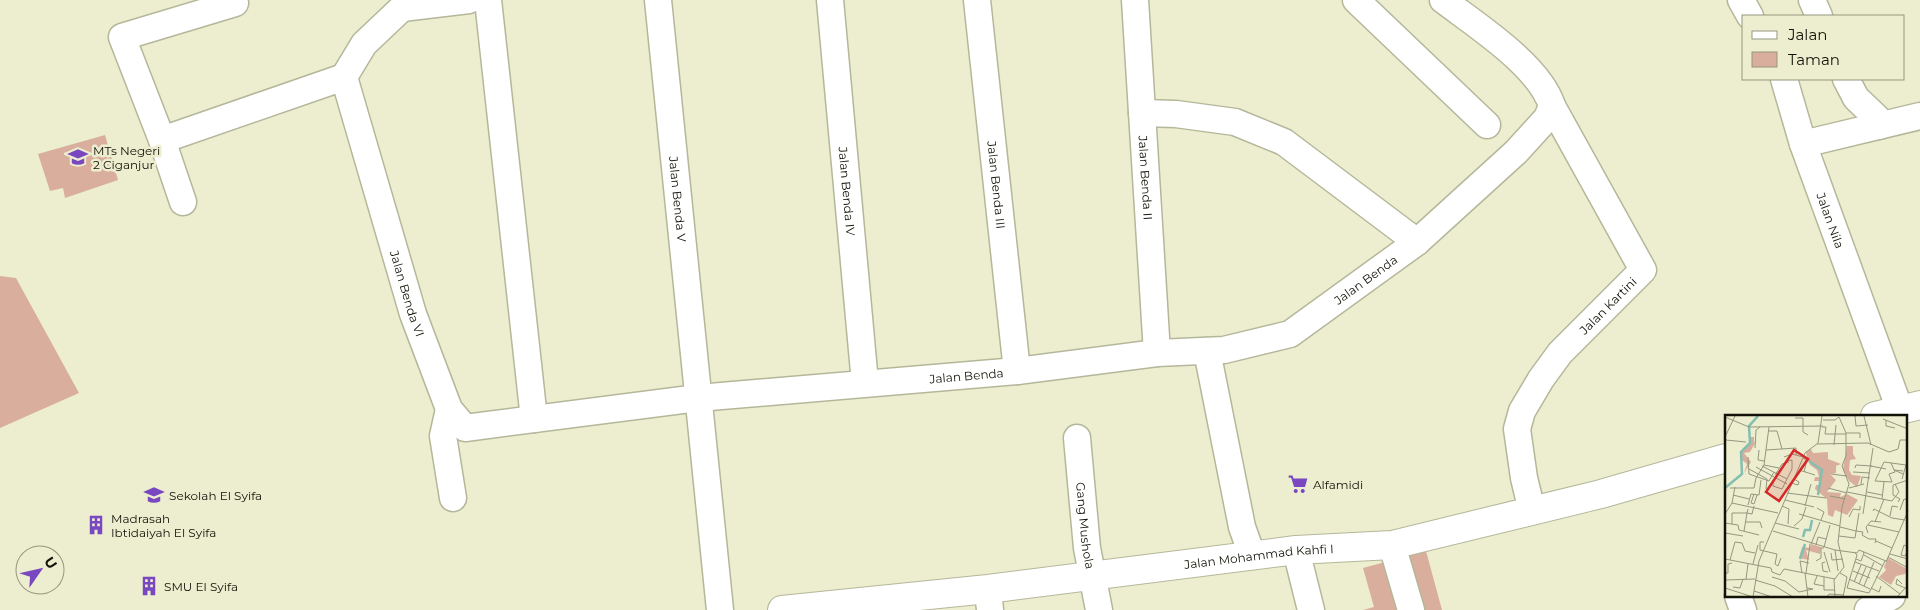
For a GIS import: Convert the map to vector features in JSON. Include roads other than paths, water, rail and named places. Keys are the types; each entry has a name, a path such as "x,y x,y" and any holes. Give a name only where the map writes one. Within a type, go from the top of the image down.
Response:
{"main road":[{"name":"Jalan Mohammad Kahfi I","path":"782,610 989,600 1092,576 1296,550 1392,545 1600,494 1725,458"}],"street":[{"path":"182,202 162,140 122,37 235,3 234,0"},
{"path":"162,140 344,77 364,44 402,8 469,0"},
{"path":"488,0 534,419"},
{"name":"Jalan Benda V","path":"658,0 698,398"},
{"name":"Jalan Benda IV","path":"830,0 865,383"},
{"name":"Jalan Benda III","path":"977,0 1017,371"},
{"name":"Jalan Benda II","path":"1135,0 1157,353"},
{"path":"1356,0 1487,125"},
{"path":"1443,0 1512,52 1548,93 1552,106"},
{"path":"1741,0 1749,15"},
{"path":"1812,0 1819,15"},
{"name":"Jalan Benda VI","path":"344,77 413,314 449,409 465,428 698,398"},
{"name":"Jalan Nila","path":"1784,80 1803,144 1898,410"},
{"path":"1847,80 1856,98 1877,118 1880,126"},
{"name":"Jalan Benda","path":"698,398 1017,371 1157,353 1224,350 1290,334 1417,242 1516,152 1547,118 1552,106"},
{"name":"Jalan Kartini","path":"1532,511 1524,478 1517,429 1522,411 1540,379 1560,354 1643,270 1552,106"},
{"path":"1142,113 1176,114 1235,122 1284,142 1417,242"},
{"path":"1803,144 1920,116"},
{"path":"1206,351 1242,528 1252,556"},
{"path":"698,398 720,610"},
{"path":"449,409 444,436 453,498"},
{"name":"Gang Mushola","path":"1077,438 1087,548 1100,610"},
{"path":"1392,545 1411,610"},
{"path":"1296,550 1312,610"},
{"path":"1739,598 1743,610"},
{"path":"1868,610 1889,598"}],"place":[{"name":"MTs Negeri 2 Ciganjur","path":"78,157"},
{"name":"Alfamidi","path":"1298,484"},
{"name":"Sekolah El Syifa","path":"154,495"},
{"name":"Madrasah Ibtidaiyah El Syifa","path":"96,525"},
{"name":"SMU El Syifa","path":"149,586"}]}
